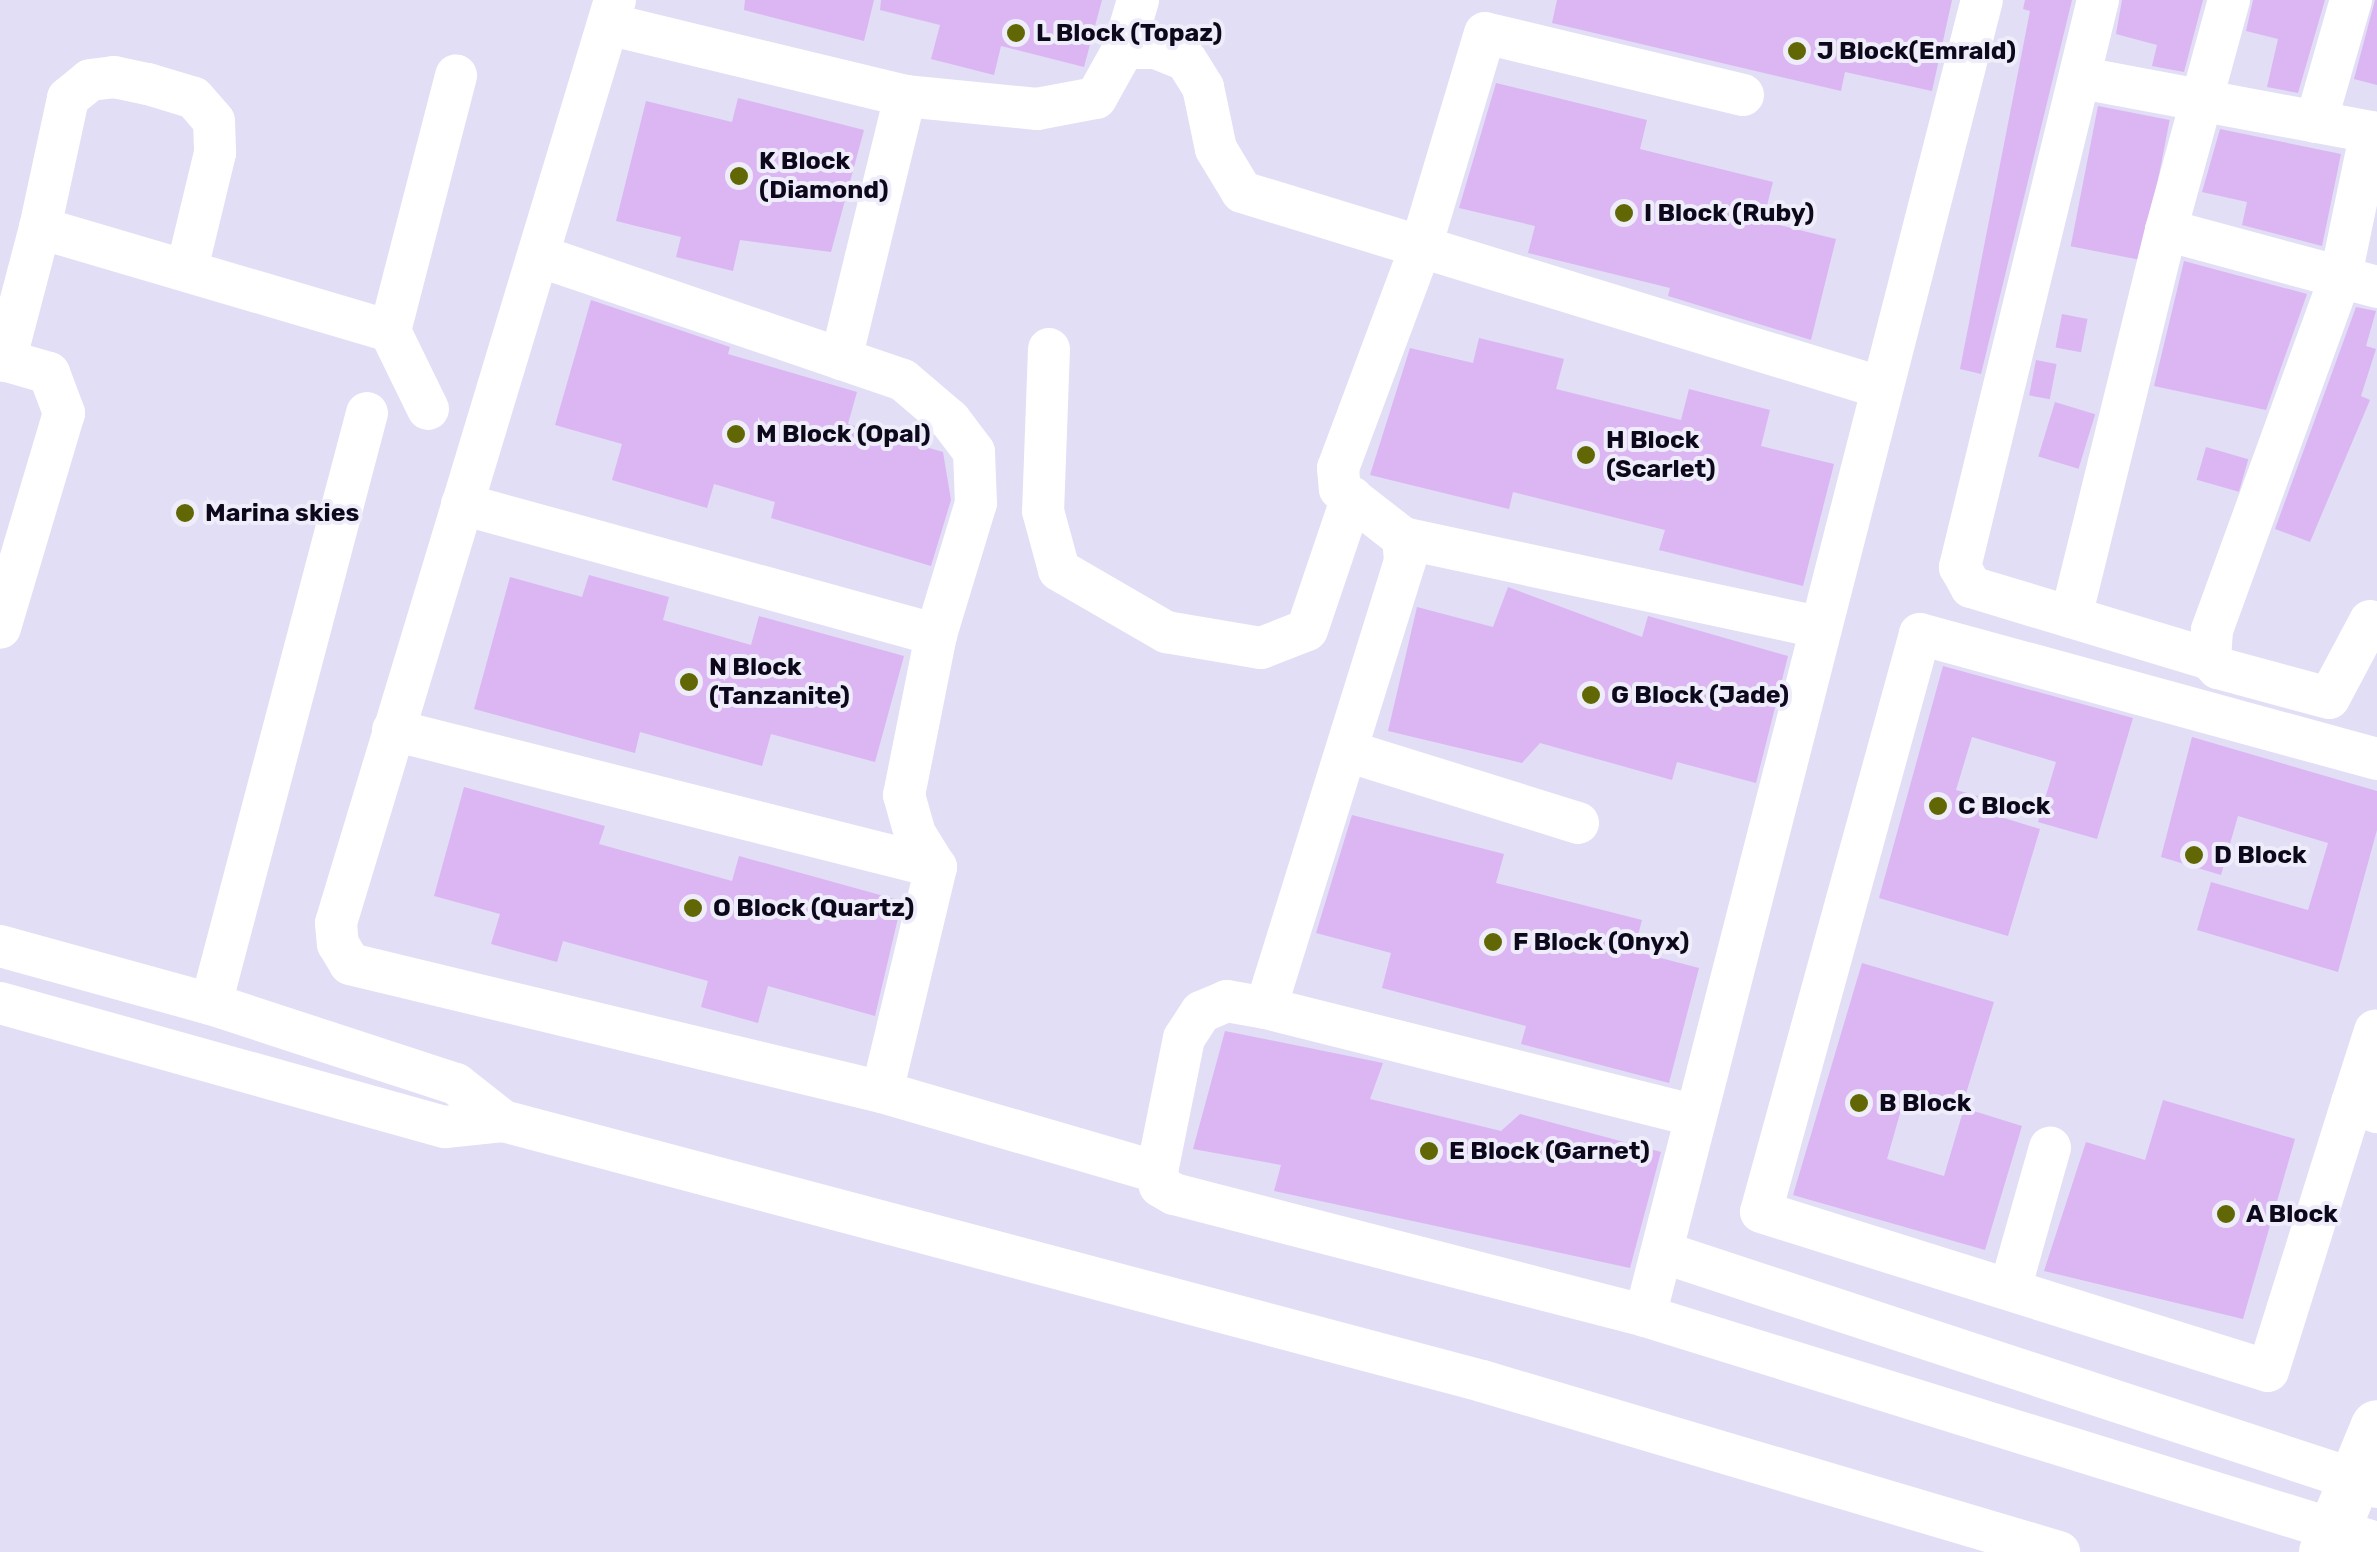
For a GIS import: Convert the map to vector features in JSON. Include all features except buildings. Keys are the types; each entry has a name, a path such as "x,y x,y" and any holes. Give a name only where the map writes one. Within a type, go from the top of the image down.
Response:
{"street":[{"path":"1138,0 1124,48 1096,98 1037,109 905,96 612,12 542,258 462,504 336,924 350,964 882,1092 1156,1172"},
{"path":"1645,1316 1878,387 1982,0"},
{"path":"2098,0 1960,567 1971,587 2210,659 2218,668 2329,698 2375,616"},
{"path":"2071,617 2166,230 2230,0"},
{"path":"2316,122 2351,0"},
{"path":"1743,95 1490,16 1420,248 1338,468 1340,488 1403,538 1818,628"},
{"path":"1124,48 1156,48 1186,60 1203,87 1216,149 1242,192 1878,387"},
{"path":"428,409 390,331 456,75"},
{"path":"0,628 64,412 49,372 3,360 40,228 68,98 90,80 114,76 194,98 214,121 215,153 187,269"},
{"path":"2082,78 2374,133 2359,281 2212,630 2210,659"},
{"path":"842,359 905,96"},
{"path":"40,228 390,331"},
{"path":"2166,230 2359,281"},
{"path":"542,258 903,380 950,420 974,452 976,503 936,635 904,794 915,834 936,868 882,1092"},
{"path":"1049,349 1043,511 1059,570 1166,632 1261,648 1307,630 1326,592 1352,497"},
{"path":"211,1004 367,413"},
{"path":"462,504 936,635"},
{"path":"1266,1008 1404,562 1403,538"},
{"path":"2376,1028 2364,1107 2268,1371 1761,1212 1920,634 2377,759"},
{"path":"393,730 936,868"},
{"path":"1347,751 1578,823"},
{"path":"0,946 211,1004 456,1084 503,1121"},
{"path":"0,1002 446,1127 503,1121 1482,1380 2058,1552"},
{"path":"1695,1116 1266,1008 1227,1002 1201,1012 1184,1038 1156,1172 1160,1186 1174,1194 1645,1316 1964,1414 2346,1540 2366,1481 2377,1426"},
{"path":"2010,1290 2050,1148"},
{"path":"1662,1252 1979,1360 2366,1481"},
{"path":"1964,1414 1979,1360"}],"place":[{"name":"L Block (Topaz)","path":"1016,33"},
{"name":"J Block(Emrald)","path":"1797,51"},
{"name":"K Block (Diamond)","path":"739,176"},
{"name":"I Block (Ruby)","path":"1624,213"},
{"name":"M Block (Opal)","path":"736,434"},
{"name":"H Block (Scarlet)","path":"1586,455"},
{"name":"Marina skies","path":"185,513"},
{"name":"N Block (Tanzanite)","path":"689,682"},
{"name":"G Block (Jade)","path":"1591,695"},
{"name":"C Block","path":"1938,806"},
{"name":"D Block","path":"2194,855"},
{"name":"O Block (Quartz)","path":"693,908"},
{"name":"F Block (Onyx)","path":"1493,942"},
{"name":"B Block","path":"1859,1103"},
{"name":"E Block (Garnet)","path":"1429,1151"},
{"name":"A Block","path":"2226,1214"}]}
